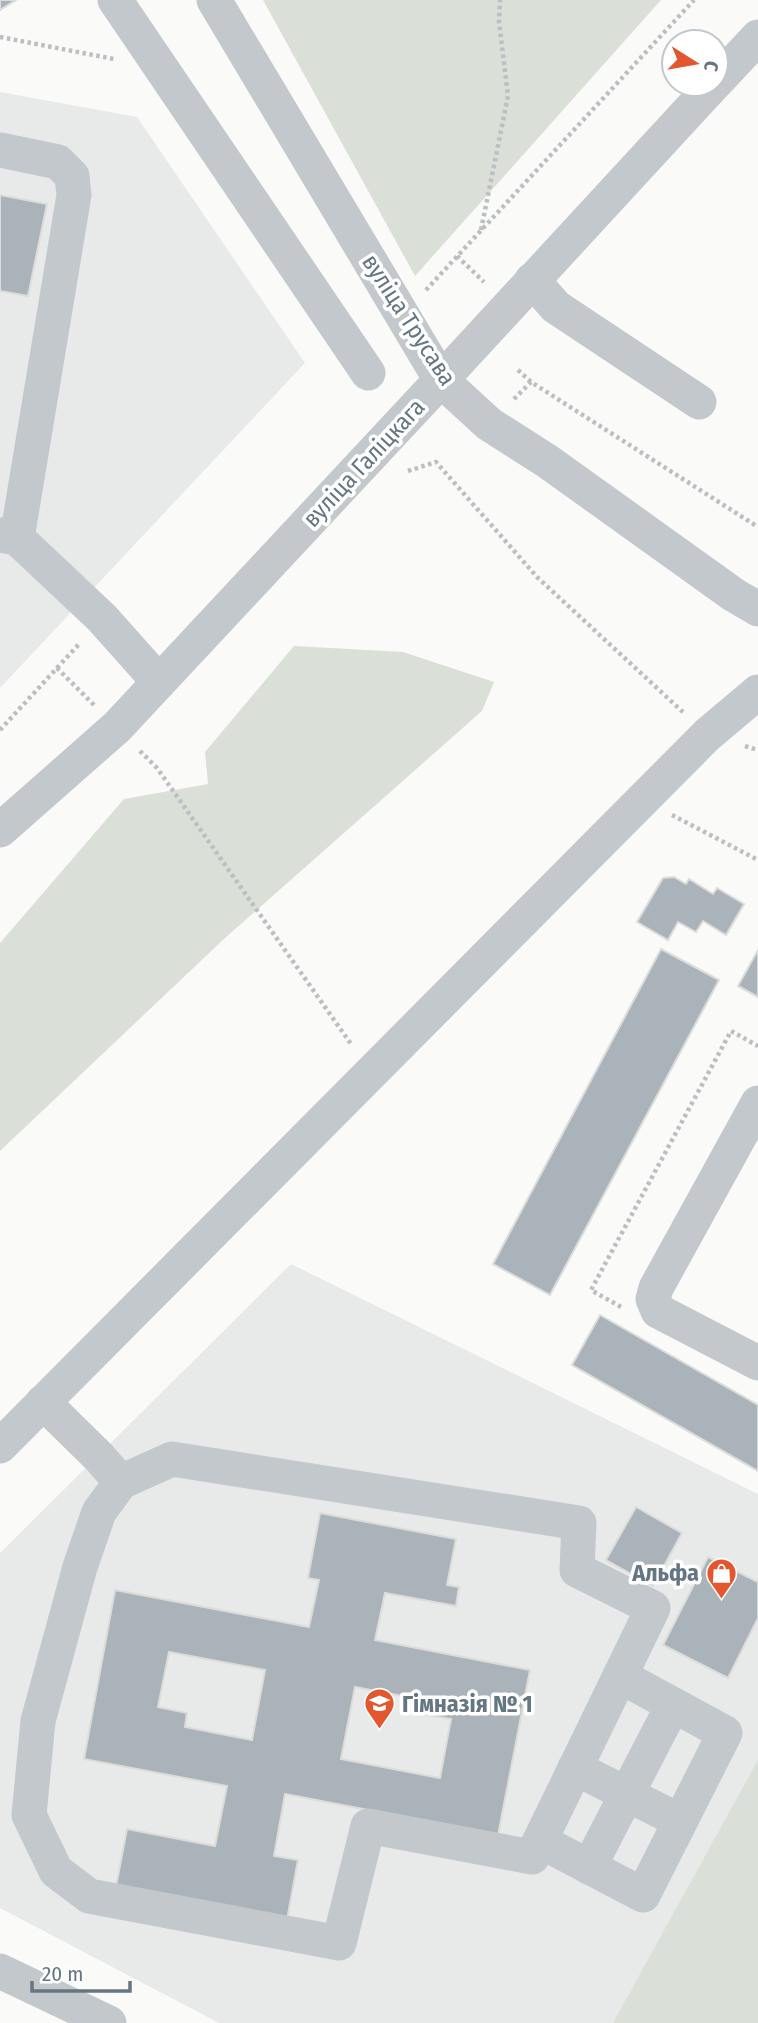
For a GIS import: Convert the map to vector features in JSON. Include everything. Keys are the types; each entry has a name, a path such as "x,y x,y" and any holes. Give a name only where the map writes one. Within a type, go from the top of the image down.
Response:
{"street":[{"path":"116,0 368,373"},
{"name":"вуліца Трусава","path":"214,0 442,380 489,424 547,461 758,610"},
{"name":"вуліца Галіцкага","path":"730,67 758,37"},
{"name":"вуліца Галіцкага","path":"0,830 117,727 701,98"},
{"path":"0,150 58,162 72,176 74,195 8,537 102,618 159,682"},
{"path":"532,280 555,307 699,402"},
{"path":"0,1446 707,735 758,692"},
{"path":"758,1103 653,1299 658,1311 758,1363"},
{"path":"43,1402 121,1482"},
{"path":"172,1460 579,1523 577,1570 653,1608 532,1857 368,1826 339,1943 89,1896 56,1871 29,1815 38,1721 80,1567 99,1511 121,1482 172,1460"},
{"path":"540,1841 643,1895 725,1733 620,1676"},
{"path":"589,1867 673,1705"},
{"path":"575,1768 680,1821"},
{"path":"0,1971 109,2023"}],"path":[{"path":"481,230 508,96 499,22 500,0"},
{"path":"403,315 694,0"},
{"path":"0,37 163,69"},
{"path":"457,256 484,282"},
{"path":"518,370 531,382 758,527"},
{"path":"512,401 531,382"},
{"path":"408,471 436,462 537,577 707,735"},
{"path":"0,730 57,668 156,768 372,1072"},
{"path":"643,799 758,860"},
{"path":"591,1290 731,1031 758,1046"}],"shaded area":[{"path":"263,0 661,0 415,276"},
{"path":"0,92 137,117 305,363 0,688"},
{"path":"294,646 403,652 494,682 482,711 225,938 0,1151 0,943 124,799 208,784 205,752"},
{"name":"Гімназія № 1","path":"291,1264 758,1494 758,2023 219,2023 0,1908 0,1553"},
{"path":"758,1760 758,2023 613,2023"}],"building":[{"path":"0,0 16,0 0,10"},
{"path":"0,195 47,204 28,296 0,291"},
{"path":"674,877 686,884 689,879 713,894 717,888 744,904 726,935 703,921 696,932 678,922 668,940 637,922 663,878"},
{"path":"661,949 719,980 550,1295 493,1264"},
{"path":"758,950 758,997 738,986"},
{"path":"600,1315 758,1405 758,1471 572,1365"},
{"path":"636,1507 682,1533 653,1586 606,1560"},
{"path":"320,1513 456,1539 447,1585 459,1587 456,1606 385,1593 375,1640 530,1670 498,1835 285,1794 274,1856 298,1860 286,1925 115,1892 127,1829 215,1846 227,1786 84,1759 115,1590 309,1627 319,1580 308,1578","holes":["169,1652 265,1670 252,1740 185,1727 187,1713 158,1707","355,1687 424,1700 421,1714 451,1719 440,1778 341,1759"]},
{"name":"Альфа","path":"708,1557 758,1582 758,1618 728,1678 663,1645"}],"place":[{"name":"Альфа","path":"722,1600"},
{"name":"Гімназія № 1","path":"379,1731"}]}
